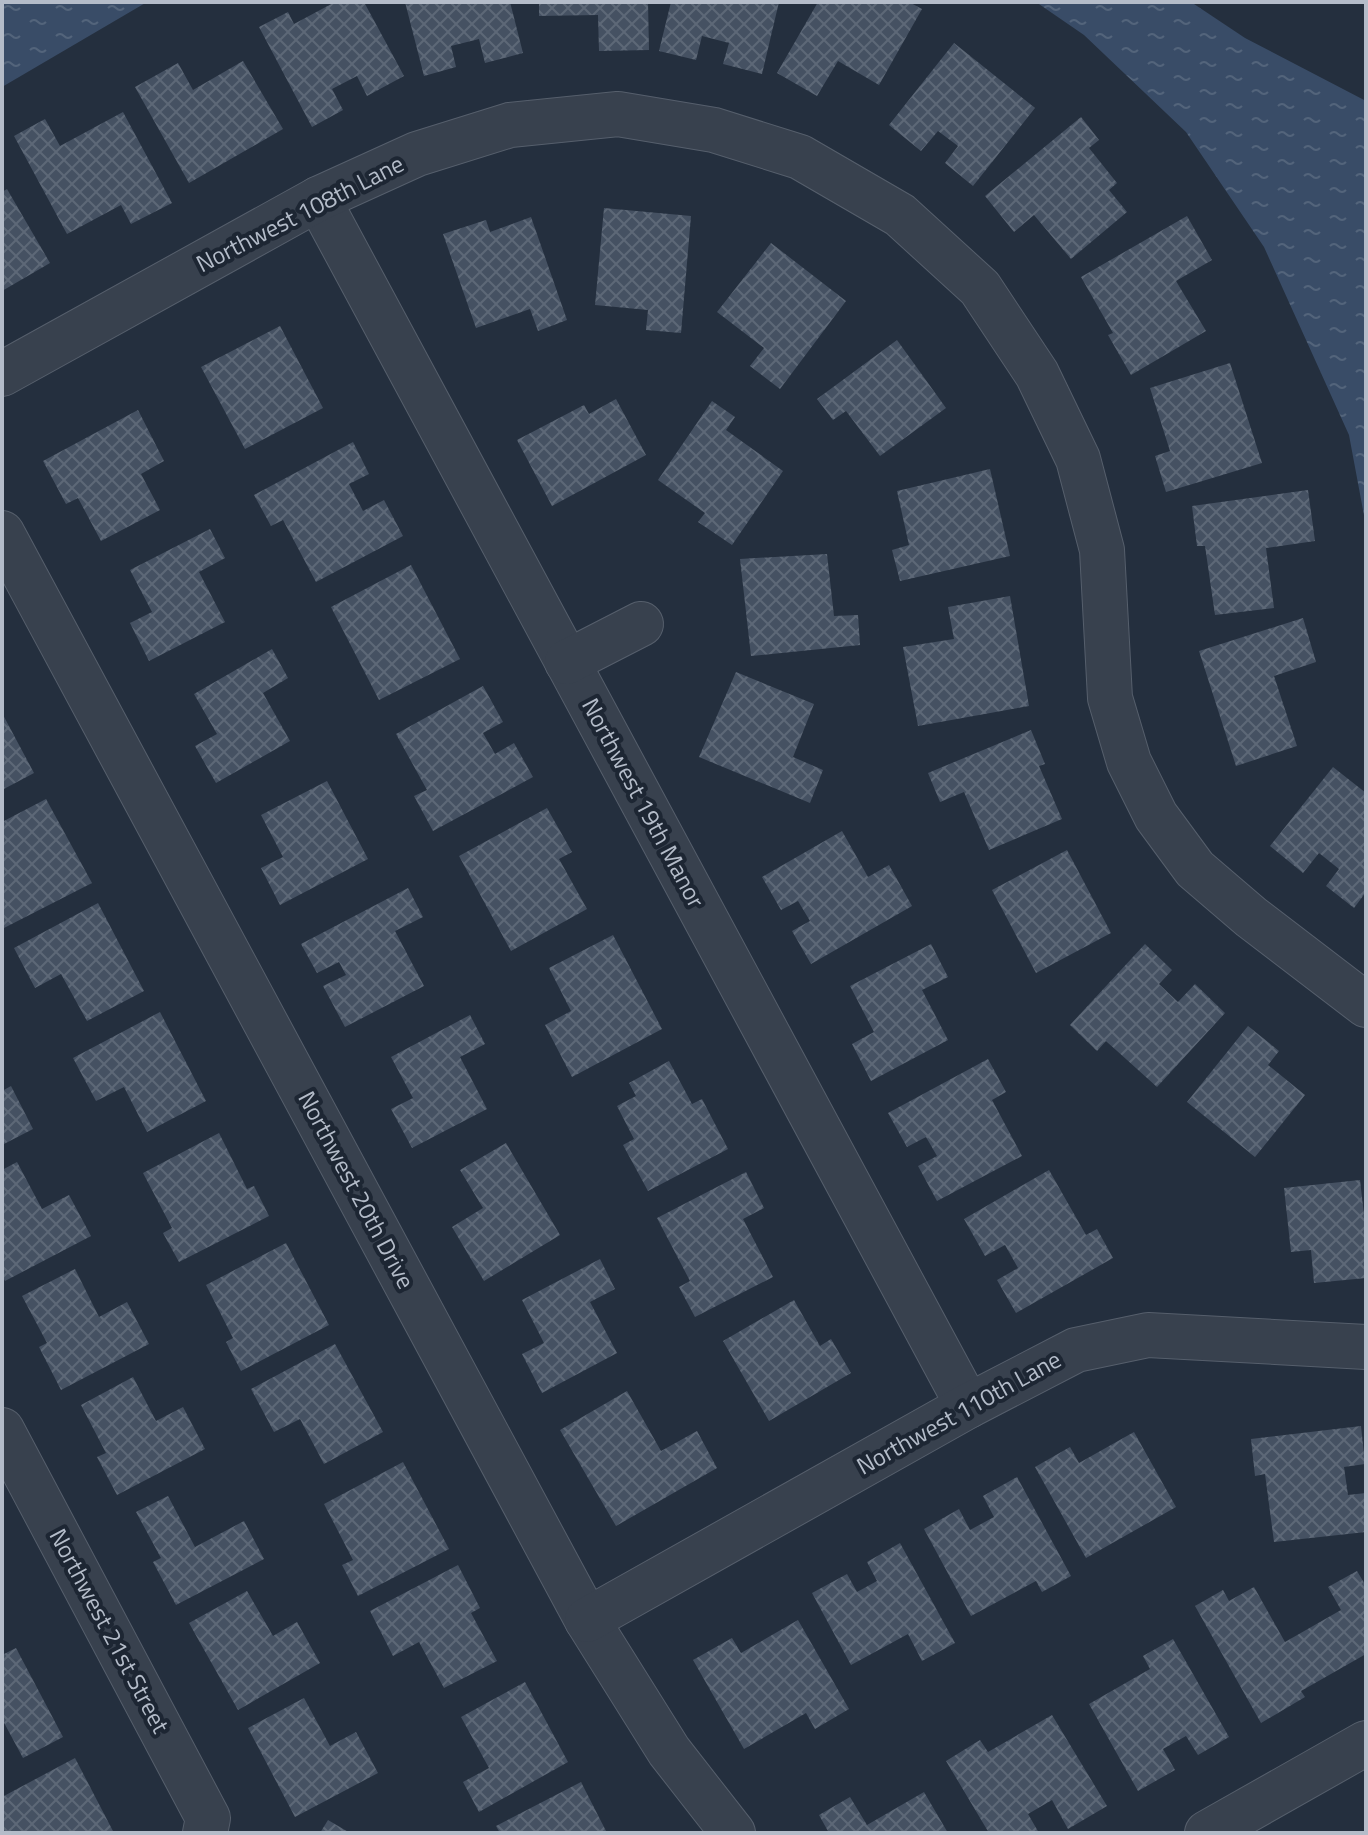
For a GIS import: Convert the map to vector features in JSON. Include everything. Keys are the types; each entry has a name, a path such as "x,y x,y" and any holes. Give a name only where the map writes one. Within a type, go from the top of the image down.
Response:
{"street":[{"name":"Northwest 108th Lane","path":"2,374 318,199 417,154 510,125 618,114 714,130 800,157 900,215 980,288 1037,374 1078,459 1102,550 1110,698 1129,762 1156,816 1195,869 1251,917 1366,1005"},
{"name":"Northwest 19th Manor","path":"318,199 968,1406"},
{"name":"Northwest 20th Drive","path":"2,533 587,1620 669,1751 733,1833"},
{"path":"567,662 641,624"},
{"name":"Northwest 110th Lane","path":"587,1620 968,1406 1076,1350 1148,1335 1366,1347"},
{"name":"Northwest 21st Street","path":"2,1430 208,1818 205,1833"},
{"path":"1207,1833 1366,1743"}],"water":[{"path":"2,2 147,2 2,87"},
{"path":"1036,2 1191,2 1245,38 1366,101 1366,526 1349,435 1264,247 1186,132 1084,35"}],"building":[{"path":"335,2 364,2 404,76 367,96 357,76 332,89 343,110 312,127 259,27 288,12 294,24"},
{"path":"405,2 510,2 523,53 485,63 479,39 451,46 456,67 424,76"},
{"path":"539,2 648,2 649,50 599,51 598,15 539,16"},
{"path":"671,2 779,2 762,74 723,64 729,43 702,36 696,60 659,51"},
{"path":"818,2 909,2 922,9 879,85 838,61 817,96 777,73"},
{"path":"954,43 1035,108 973,186 945,163 958,146 938,131 921,151 889,125"},
{"path":"243,61 283,129 189,183 135,87 178,63 193,90"},
{"path":"123,112 172,203 131,224 121,205 67,234 14,136 45,119 60,146"},
{"path":"1081,117 1099,140 1089,148 1117,183 1109,190 1127,212 1071,259 1034,215 1014,232 985,196"},
{"path":"7,189 50,263 2,291 2,192"},
{"path":"604,208 691,216 681,333 646,330 648,310 595,305"},
{"path":"1187,216 1212,260 1176,281 1206,331 1131,375 1108,335 1113,333 1081,277"},
{"path":"531,217 567,320 538,331 530,309 476,328 443,234 486,220 490,232"},
{"path":"771,243 846,301 780,389 750,366 764,348 717,312"},
{"path":"280,326 323,408 245,449 201,367"},
{"path":"897,340 946,408 880,456 846,411 833,420 817,399"},
{"path":"1230,363 1262,463 1166,492 1155,456 1170,451 1150,388"},
{"path":"616,399 646,455 552,506 517,440 584,405 589,414"},
{"path":"712,401 735,417 726,430 783,471 732,545 698,522 705,513 658,480"},
{"path":"138,410 164,461 141,474 160,510 101,541 78,498 66,504 43,461"},
{"path":"353,442 369,474 349,484 363,511 384,500 403,536 316,582 283,520 271,526 254,495"},
{"path":"990,469 1010,556 900,581 892,550 909,545 897,491"},
{"path":"1308,490 1315,541 1266,548 1274,608 1215,615 1205,546 1197,546 1192,506"},
{"path":"210,529 225,558 199,572 225,622 149,661 130,623 152,612 130,570"},
{"path":"827,554 834,616 858,615 860,645 751,656 740,559"},
{"path":"411,565 460,659 379,700 331,607"},
{"path":"1010,596 1029,706 918,726 903,647 954,639 948,607"},
{"path":"1303,618 1316,662 1274,676 1297,746 1236,766 1199,651"},
{"path":"272,649 288,678 263,693 290,741 216,783 195,746 217,734 194,694"},
{"path":"736,672 814,704 793,757 823,770 810,803 699,757"},
{"path":"483,686 503,722 483,733 495,754 514,743 533,777 433,831 414,796 427,790 396,734"},
{"path":"2,713 34,773 2,790"},
{"path":"1031,730 1045,764 1039,766 1062,819 989,850 964,792 940,802 928,773"},
{"path":"1333,767 1366,793 1366,892 1354,908 1326,886 1339,869 1319,853 1303,873 1270,846"},
{"path":"327,781 368,859 280,905 261,868 283,857 261,815"},
{"path":"46,799 92,883 2,929 2,822"},
{"path":"547,808 572,852 559,859 587,909 511,951 459,856"},
{"path":"842,831 868,877 889,865 912,906 811,964 792,931 810,921 798,901 781,910 762,877"},
{"path":"1067,850 1111,933 1036,973 992,890"},
{"path":"408,888 423,917 395,931 424,986 345,1027 323,986 346,975 339,962 317,973 301,944"},
{"path":"98,903 144,991 87,1021 61,974 35,988 14,948"},
{"path":"613,935 662,1029 572,1077 545,1025 571,1011 549,968"},
{"path":"931,944 948,977 922,990 948,1040 871,1081 852,1044 874,1032 850,986"},
{"path":"1145,944 1172,970 1159,984 1178,1002 1195,984 1225,1013 1157,1087 1106,1041 1097,1051 1070,1025"},
{"path":"160,1012 206,1101 147,1132 124,1087 96,1101 73,1058"},
{"path":"470,1015 485,1044 460,1057 487,1109 412,1148 391,1109 413,1098 391,1057"},
{"path":"1248,1026 1279,1051 1268,1065 1305,1095 1255,1157 1187,1102"},
{"path":"988,1059 1006,1092 992,1100 1022,1156 937,1201 918,1166 937,1156 926,1137 907,1147 888,1113"},
{"path":"669,1061 692,1104 702,1099 728,1149 648,1191 623,1145 634,1139 617,1106 636,1096 629,1083"},
{"path":"11,1086 33,1129 2,1145 2,1091"},
{"path":"219,1133 247,1189 254,1186 269,1216 179,1262 163,1233 172,1228 143,1173"},
{"path":"506,1143 560,1235 484,1281 452,1227 483,1208 460,1170"},
{"path":"17,1162 42,1209 69,1195 91,1236 5,1281 2,1276 2,1170"},
{"path":"1049,1170 1086,1235 1097,1229 1113,1258 1016,1313 997,1280 1018,1268 1005,1245 985,1256 964,1219"},
{"path":"746,1172 764,1208 743,1219 773,1277 695,1317 679,1287 690,1281 657,1218"},
{"path":"1360,1180 1366,1232 1366,1278 1314,1283 1311,1250 1291,1252 1284,1188"},
{"path":"286,1243 329,1325 241,1371 226,1342 233,1338 206,1285"},
{"path":"600,1259 615,1289 590,1302 617,1353 542,1393 522,1354 544,1343 522,1300"},
{"path":"75,1269 99,1317 127,1302 149,1344 61,1390 39,1347 47,1343 22,1296"},
{"path":"794,1300 820,1346 831,1339 851,1373 769,1421 723,1341"},
{"path":"335,1344 383,1432 324,1464 300,1419 274,1432 251,1389"},
{"path":"133,1377 156,1421 183,1407 205,1449 117,1495 97,1457 106,1453 81,1405"},
{"path":"627,1391 661,1451 697,1431 717,1468 616,1526 560,1430"},
{"path":"1361,1426 1365,1464 1344,1467 1348,1495 1366,1493 1366,1532 1274,1542 1265,1474 1255,1476 1251,1439"},
{"path":"1134,1432 1176,1507 1086,1558 1035,1467 1070,1447 1079,1463"},
{"path":"403,1462 449,1549 358,1596 342,1565 353,1560 324,1504"},
{"path":"1017,1477 1071,1576 1042,1592 1036,1581 971,1616 924,1529 959,1509 970,1530 994,1517 983,1496"},
{"path":"168,1496 195,1547 244,1521 264,1559 176,1605 153,1562 161,1558 136,1512"},
{"path":"900,1543 955,1643 922,1661 908,1634 851,1665 812,1593 847,1574 857,1592 877,1581 867,1562"},
{"path":"458,1565 480,1608 471,1613 497,1661 444,1688 419,1642 393,1656 370,1611"},
{"path":"1357,1571 1366,1586 1366,1654 1301,1691 1305,1697 1261,1723 1195,1606 1223,1590 1229,1601 1254,1587 1285,1642 1341,1610 1328,1587"},
{"path":"247,1591 273,1636 297,1622 320,1663 238,1710 189,1623"},
{"path":"798,1620 849,1709 815,1729 806,1713 744,1749 693,1660 732,1638 741,1653"},
{"path":"1173,1639 1229,1737 1198,1755 1186,1736 1163,1749 1175,1770 1138,1791 1089,1704 1150,1669 1143,1656"},
{"path":"16,1648 63,1737 23,1758 2,1719 2,1655"},
{"path":"525,1682 568,1762 479,1812 463,1782 489,1768 461,1717"},
{"path":"304,1698 330,1746 356,1732 378,1773 295,1817 248,1728"},
{"path":"1052,1715 1107,1806 1068,1829 1052,1800 1028,1814 1039,1833 989,1833 946,1761 980,1740 988,1752"},
{"path":"75,1758 114,1833 4,1833 2,1797"},
{"path":"581,1782 607,1833 500,1833 496,1826"},
{"path":"924,1792 948,1833 829,1833 819,1815 850,1797 867,1825"},
{"path":"328,1820 350,1833 320,1833"}]}
